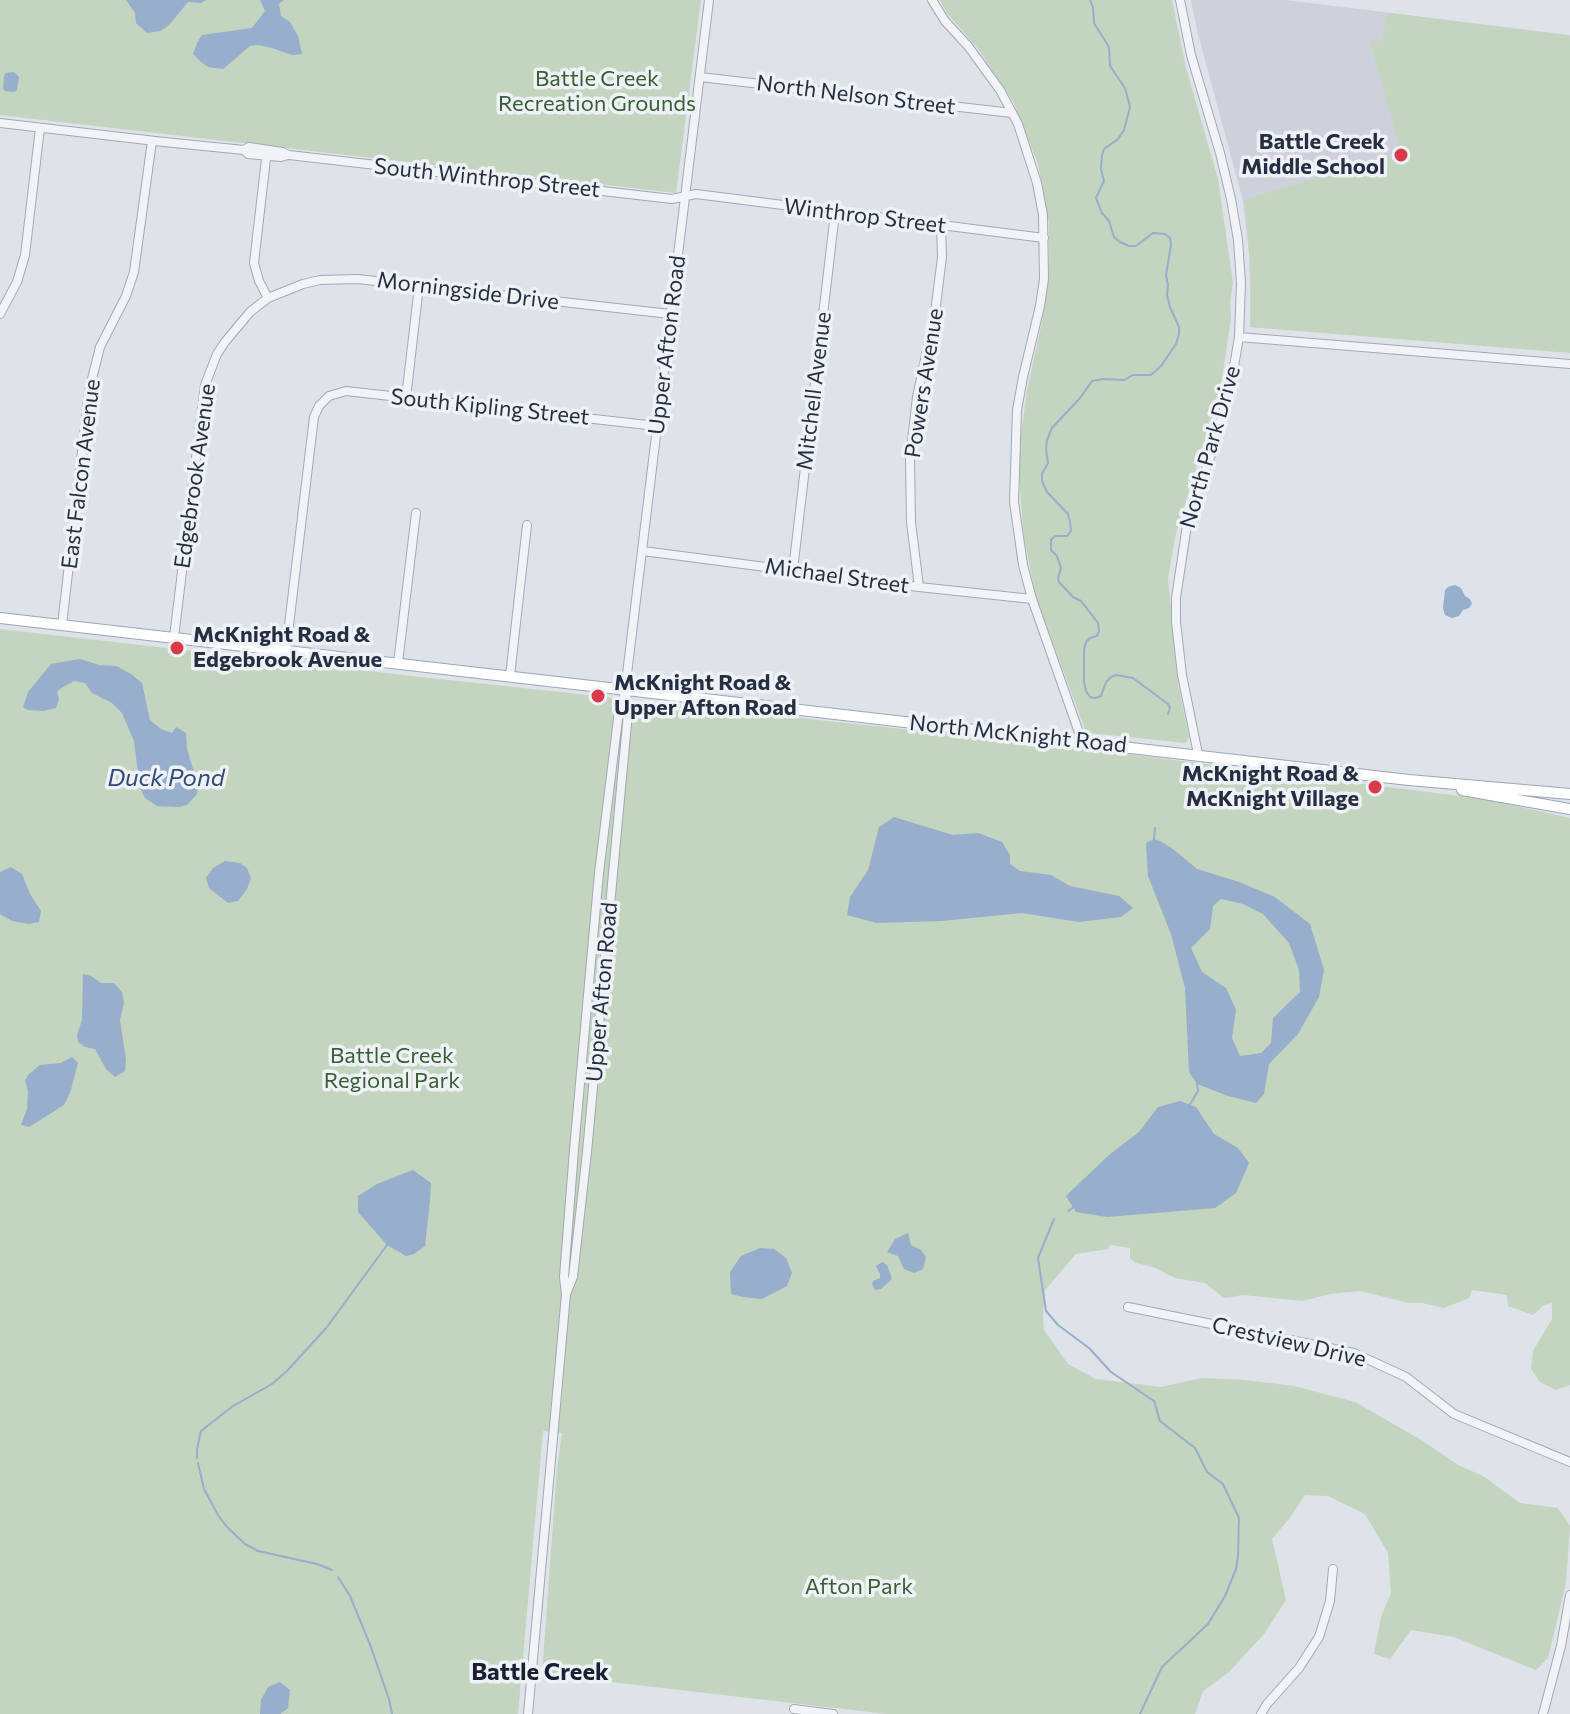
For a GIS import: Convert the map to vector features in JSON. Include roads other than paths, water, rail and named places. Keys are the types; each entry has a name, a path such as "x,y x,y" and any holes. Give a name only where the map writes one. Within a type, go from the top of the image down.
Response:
{"main road":[{"name":"North McKnight Road","path":"0,618 1409,780"},
{"path":"1409,780 1570,794"},
{"path":"1409,780 1570,809"}],"street":[{"name":"Upper Afton Road","path":"528,1714 566,1294 564,1277 599,873 619,711 626,690 709,0"},
{"path":"932,0 945,21 984,67 1012,113 1027,146 1037,183 1043,215 1044,279 1017,410 1014,502 1023,565 1032,599 1082,741"},
{"name":"North Park Drive","path":"1180,0 1191,55 1220,153 1235,218 1241,283 1239,337 1232,378 1223,418 1187,525 1176,598 1182,675 1198,754"},
{"name":"North Nelson Street","path":"700,77 1012,113"},
{"name":"South Winthrop Street","path":"0,123 244,150 249,147 266,153 282,152 672,199 685,197"},
{"path":"0,314 17,282 25,255 40,128"},
{"name":"East Falcon Avenue","path":"62,625 89,391 100,347 126,296 134,272 152,141"},
{"path":"266,153 254,263 268,298"},
{"name":"Winthrop Street","path":"685,197 696,194 1044,238"},
{"name":"Mitchell Avenue","path":"793,570 835,213"},
{"name":"Powers Avenue","path":"919,587 911,522 910,459 917,397 939,283 941,226"},
{"name":"Morningside Drive","path":"268,298 303,284 338,278 670,314"},
{"path":"406,398 419,286"},
{"name":"Edgebrook Avenue","path":"174,637 205,385 217,354 230,335 250,312 268,298"},
{"path":"1239,337 1570,364"},
{"name":"South Kipling Street","path":"286,650 314,417 325,399 346,391 656,426"},
{"path":"398,663 416,513"},
{"path":"510,676 527,525"},
{"name":"Michael Street","path":"643,551 1032,599"},
{"name":"Upper Afton Road","path":"566,1294 573,1277 587,1152 628,713 626,690"},
{"name":"Crestview Drive","path":"1128,1307 1354,1353 1406,1377 1454,1414 1570,1462"},
{"path":"1261,1714 1299,1668 1319,1637 1330,1601 1333,1569"},
{"path":"1543,1714 1558,1660 1570,1595"},
{"path":"794,1709 833,1714"}],"water":[{"path":"126,0 206,0 201,3 188,2 169,25 160,31 147,33 136,23 135,13"},
{"path":"260,0 284,0 279,4 281,16 290,22 298,36 302,54 292,55 258,45 250,46 223,69 208,67 193,54 202,35 252,28 265,11"},
{"path":"14,72 19,77 17,90 5,91 4,76"},
{"path":"1455,585 1461,588 1472,604 1452,618 1445,615 1443,608 1445,590"},
{"name":"Duck Pond","path":"80,659 116,666 131,674 142,683 150,720 172,733 176,727 186,733 187,749 198,785 197,794 187,805 157,806 145,798 140,788 134,741 122,713 112,703 92,693 85,683 74,681 61,688 57,692 59,699 56,708 43,711 23,707 28,692 51,664"},
{"path":"894,817 953,835 978,833 1002,842 1010,855 1010,864 1020,871 1051,875 1070,886 1119,896 1133,908 1121,917 1079,922 1022,913 942,921 876,923 847,915 850,897 868,870 879,827"},
{"path":"1154,839 1160,841 1197,869 1275,897 1310,924 1324,970 1319,997 1298,1034 1269,1064 1264,1094 1256,1103 1197,1084 1189,1072 1185,988 1171,934 1148,876 1146,843","holes":["1221,899 1243,904 1263,914 1289,943 1299,970 1300,992 1273,1018 1271,1043 1261,1053 1240,1056 1232,1038 1236,1010 1226,988 1202,972 1191,948 1210,929 1213,906"]},
{"path":"225,861 240,863 247,868 251,878 238,901 228,903 209,888 206,878 213,868"},
{"path":"11,867 22,874 41,911 39,922 12,921 0,914 0,872"},
{"path":"83,974 101,983 114,983 122,992 124,1003 120,1020 126,1060 125,1071 115,1077 106,1069 95,1049 78,1042"},
{"path":"72,1057 78,1063 64,1105 29,1127 21,1125 27,1109 25,1080 29,1074 40,1065 61,1063"},
{"path":"1180,1101 1196,1107 1214,1134 1238,1148 1249,1163 1236,1193 1215,1208 1107,1217 1076,1212 1066,1196 1109,1155 1139,1132 1158,1107"},
{"path":"413,1170 431,1183 430,1201 425,1246 406,1256 387,1245 358,1212 358,1196 377,1184"},
{"path":"908,1233 911,1245 926,1257 923,1269 914,1273 904,1269 898,1256 887,1252 895,1239"},
{"path":"760,1248 774,1249 786,1258 792,1273 787,1286 762,1299 731,1294 730,1272 741,1256"},
{"path":"882,1262 887,1265 892,1279 881,1289 875,1290 873,1281 880,1278 876,1266"},
{"path":"280,1682 290,1690 288,1708 280,1714 260,1714 261,1700 268,1687"}],"waterway":[{"name":"Battle Creek","path":"1090,0 1094,23 1109,47 1110,66 1125,88 1130,107 1124,130 1104,149 1101,169 1104,181 1096,198 1114,237 1120,242 1136,246 1153,233 1165,234 1170,238 1167,295 1179,334 1161,366 1151,375 1092,381 1052,428 1047,440 1048,463 1042,481 1047,492 1068,514 1070,522 1071,531 1067,536 1055,536 1051,540 1051,550 1061,568 1059,582 1081,601 1098,623 1097,636 1086,642 1084,650 1086,691 1095,698 1101,696 1111,677 1133,678 1168,704 1168,714"},
{"name":"Battle Creek","path":"1154,839 1155,828"},
{"name":"Battle Creek","path":"1189,1106 1198,1091 1197,1083"},
{"name":"Battle Creek","path":"1068,1211 1074,1207"},
{"name":"Battle Creek","path":"1054,1219 1038,1258 1046,1311 1058,1325 1089,1348 1111,1372 1154,1401 1160,1421 1195,1448 1207,1472 1223,1484 1239,1518 1236,1569 1225,1596 1208,1624 1162,1667 1140,1714"},
{"path":"197,1458 201,1431 287,1371 327,1327 387,1245"},
{"path":"198,1463 204,1489 218,1515 245,1544 258,1551 332,1570"},
{"path":"338,1577 350,1596 371,1647 392,1714"}],"place":[{"name":"Battle Creek Middle School","path":"1401,155"},
{"name":"McKnight Road & Edgebrook Avenue","path":"177,648"},
{"name":"McKnight Road & Upper Afton Road","path":"598,696"},
{"name":"McKnight Road & McKnight Village","path":"1375,787"}],"district":[{"name":"Battle Creek","path":"540,1672"}],"park label":[{"name":"Battle Creek Recreation Grounds","path":"597,92"},
{"name":"Battle Creek Regional Park","path":"392,1068"},
{"name":"Afton Park","path":"859,1587"}]}
